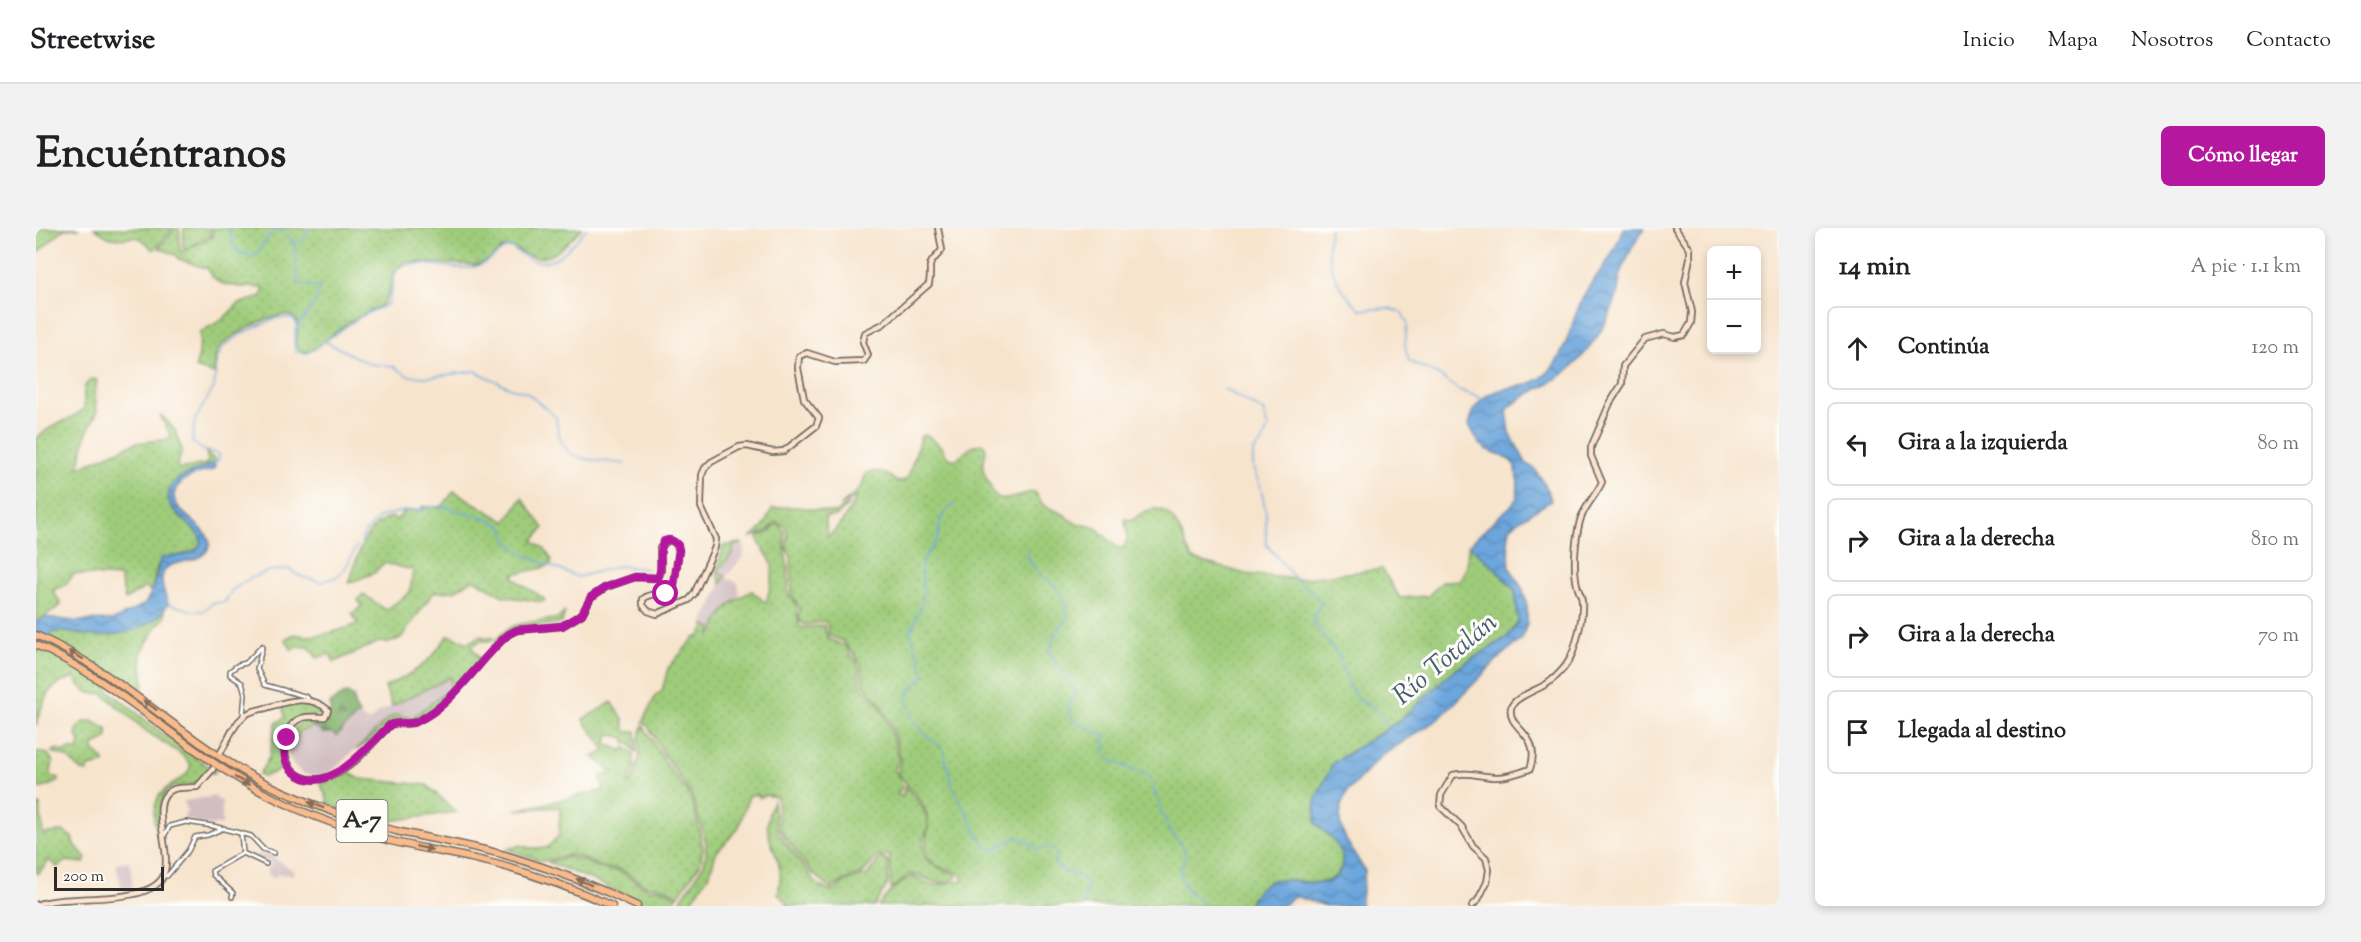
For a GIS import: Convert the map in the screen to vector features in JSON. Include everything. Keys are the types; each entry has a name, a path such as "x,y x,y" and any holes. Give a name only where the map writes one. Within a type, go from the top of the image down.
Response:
{"highway":[{"name":"A-7","path":"36,635 58,645 114,678 204,746 282,791 334,813 394,830 513,857 573,878 637,906"},
{"name":"A-7","path":"36,645 85,670 230,775 279,801 332,823 390,841 524,872 576,890 612,906"}],"main road":[{"path":"221,752 247,713 281,702 307,701 324,706 328,714 325,717 309,717 295,722 284,747 284,756 290,768 298,775 308,779 322,779 341,771 390,725 398,722 414,723 438,708 509,634 517,630 562,626 582,614 591,597 606,587 635,577 658,578 661,571 660,548 664,541 671,540 678,545 673,591 647,596 643,599 643,605 648,611 657,614 689,600 694,594 715,547 713,531 701,507 702,475 705,468 711,462 739,447 747,446 773,452 784,451 816,426 819,418 804,399 798,368 799,356 807,353 835,362 864,361 868,355 863,342 865,333 883,324 929,284 930,261 942,250 938,228"},
{"path":"1472,906 1478,900 1487,882 1489,870 1486,858 1473,846 1462,827 1440,806 1441,795 1453,775 1467,772 1498,777 1530,769 1534,757 1532,744 1512,718 1511,707 1517,699 1533,692 1563,670 1573,651 1582,608 1575,572 1579,523 1587,504 1602,482 1591,456 1591,447 1610,404 1622,384 1623,366 1638,347 1645,339 1656,336 1684,335 1691,323 1692,312 1685,282 1690,249 1675,228"},
{"path":"36,905 60,900 142,894 149,891 163,876 167,854 160,820 165,798 169,792 176,789 197,787 213,769"}],"street":[{"path":"243,717 245,694 242,683 230,675 230,671 252,658 262,646 257,669 261,681 270,688 304,696 308,698 307,701"},
{"path":"164,836 171,826 186,822 225,828 251,836 263,849 274,854"},
{"path":"163,876 167,876 188,851 195,837 208,835 225,828"},
{"path":"241,834 243,853"},
{"path":"243,853 267,864"},
{"path":"232,897 233,892 212,872 243,853"}],"shaded area":[{"path":"733,545 745,546 743,557 726,577 718,571 733,553"},
{"path":"727,578 738,583 740,595 719,617 712,636 710,635 712,628 703,624 721,584"},
{"path":"452,676 450,689 411,718 397,715 389,718 330,773 304,774 290,760 288,751 290,746 306,729 318,728 326,734 333,733 350,723 359,714 368,722 379,712 426,691"},
{"path":"216,796 216,799 221,800 222,803 222,825 195,824 195,821 185,820 184,815 187,813 184,801"},
{"path":"265,852 294,871 293,875 278,874 274,878 269,876 267,870 272,863 257,857 258,853 264,856"},
{"path":"130,861 133,893 122,892 124,890 121,888 116,863"}],"green space":[{"path":"36,228 80,228 64,229 36,254"},
{"path":"94,228 173,228 155,249 152,249 137,237 111,238"},
{"path":"176,228 179,228 181,252 211,238 214,228 582,228 563,247 550,256 542,258 514,249 502,248 487,261 475,265 406,262 394,272 388,296 382,305 351,321 314,349 308,352 300,351 295,345 298,331 296,321 288,315 279,316 256,324 225,342 217,353 215,374 195,368 199,355 200,332 222,320 238,304 261,297 264,288 224,284 212,276 208,269 179,259 176,255 159,248"},
{"path":"184,228 212,228 209,236 187,249 183,248"},
{"path":"93,379 97,380 95,394 97,413 87,432 78,468 135,443 171,439 160,414 175,430 182,450 177,466 179,469 206,464 208,461 206,452 214,459 213,463 180,480 168,499 182,519 194,527 200,535 201,542 194,551 164,557 157,567 151,592 146,587 125,600 120,577 74,574 64,586 53,590 61,605 36,622 36,439 48,429 84,408 85,387"},
{"path":"927,435 942,447 947,457 955,460 974,445 984,444 986,450 983,470 998,498 1009,499 1035,492 1043,505 1065,515 1073,522 1096,528 1119,549 1126,541 1125,519 1133,520 1145,511 1156,509 1172,518 1192,559 1246,574 1297,579 1382,569 1400,598 1428,596 1443,581 1460,581 1467,568 1469,545 1494,567 1515,591 1518,621 1509,636 1453,671 1399,721 1342,757 1316,823 1342,852 1340,869 1329,880 1323,882 1281,881 1252,897 1249,906 1189,906 1187,903 1186,906 878,906 894,889 913,876 928,884 937,885 962,880 962,876 932,863 929,859 926,849 928,820 925,809 898,773 901,759 892,726 879,702 864,685 861,663 843,641 829,636 827,623 824,621 805,625 799,621 800,609 792,594 791,557 787,549 788,534 785,526 776,522 767,531 750,538 763,527 772,509 796,507 835,513 849,504 837,516 825,517 828,537 842,522 857,497 840,506 861,488 866,473 879,472 897,482 903,481 908,477 921,436"},
{"path":"454,491 506,522 522,498 544,528 533,541 545,549 552,560 550,565 515,573 513,576 545,600 543,602 503,596 474,579 454,591 434,592 401,638 389,643 379,642 334,662 330,654 317,658 309,647 298,647 292,650 285,639 294,634 318,635 358,624 352,614 362,606 358,600 363,594 386,610 410,592 413,570 384,563 374,573 349,583 362,544 373,527 381,521 391,517 397,520 404,511 423,510 422,506 441,508"},
{"path":"779,524 785,532 788,593 796,604 799,626 803,628 824,625 828,639 846,646 851,656 858,662 861,686 879,705 890,728 899,759 895,770 902,783 897,794 902,797 905,785 923,810 928,821 923,841 924,855 932,864 956,874 957,877 950,881 938,882 910,874 891,889 890,857 887,855 878,856 861,875 830,888 811,872 779,829 777,797 765,795 760,798 757,794 749,796 738,829 716,853 710,873 690,904 691,906 677,906 704,864 706,842 691,793 667,759 648,726 643,722 656,695 662,691 668,668 694,638 700,636 705,626 703,624 712,628 710,635 712,635 726,608 752,591 766,603 772,580 772,566 758,536 768,533"},
{"path":"742,544 733,546 733,553 718,571 726,577 721,584 717,571 723,546"},
{"path":"165,611 165,618 158,624 141,653 144,686 137,690 116,676 107,689 163,734 215,771 214,774 208,771 192,785 177,787 165,793 158,816 161,831 159,831 154,821 156,802 165,789 188,772 191,765 181,754 146,731 102,693 85,691 74,677 56,685 47,695 36,726 36,653 53,632 124,630 151,621"},
{"path":"565,611 562,623 515,629 504,634 492,647 505,631 512,627 559,618"},
{"path":"449,635 468,643 480,636 493,638 491,641 481,641 471,646 481,660 442,702 413,721 393,720 370,741 356,750 389,718 397,715 411,718 450,689 451,677 392,706 385,687 405,677 423,664"},
{"path":"347,693 354,698 354,706 359,714 336,736 333,733 323,733 318,728 311,727 327,720 331,709 330,703"},
{"path":"290,702 320,707 326,711 325,714 298,718 285,742 281,769 263,777 259,774 269,758 276,723 285,717 282,705"},
{"path":"612,702 623,719 625,731 636,731 637,753 629,743 625,742 625,738 609,734 606,744 623,751 625,747 634,755 634,767 628,783 631,783 640,756 639,738 643,725 670,770 688,792 695,811 703,848 700,864 678,896 664,887 646,886 620,869 604,868 579,857 571,855 542,861 507,849 521,845 529,848 547,848 559,835 560,807 516,810 604,790 600,776 613,773 593,757 606,751 583,719"},
{"path":"306,720 324,721 301,731 288,751 294,729"},
{"path":"92,721 107,729 107,739 94,745 94,750 104,761 103,764 89,767 87,772 82,771 66,757 52,752 56,749 64,752 70,749 78,751 80,741 76,735 78,728 83,723"},
{"path":"36,752 48,754 53,762 50,776 59,778 59,781 43,788 36,788"},
{"path":"348,772 360,779 427,785 456,812 382,822 330,806 320,782 332,780"},
{"path":"773,801 777,831 821,887 835,890 846,881 867,875 881,857 888,861 888,884 874,906 786,906 788,903 778,894 780,870 769,838 767,822"},
{"path":"40,805 43,834 63,831 73,838 72,841 86,858 84,863 67,861 57,867 49,860 38,874 36,871 36,806"},
{"path":"569,857 602,869 620,871 647,889 663,889 677,897 671,906 645,906 602,884 548,862"}],"water":[{"path":"1623,228 1644,228 1625,262 1617,296 1599,334 1579,360 1564,374 1514,403 1507,410 1510,433 1526,463 1535,469 1548,490 1551,501 1510,528 1508,541 1510,568 1523,590 1527,605 1527,623 1522,639 1502,655 1440,718 1381,756 1348,791 1341,806 1340,823 1346,840 1365,871 1360,906 1326,906 1294,896 1282,906 1249,906 1257,892 1270,881 1318,883 1328,882 1335,878 1341,870 1342,856 1336,844 1316,823 1315,801 1333,763 1399,721 1453,671 1509,636 1518,622 1515,591 1494,567 1469,545 1517,498 1518,483 1515,466 1511,461 1479,443 1469,425 1475,409 1483,398 1493,392 1540,379 1550,370 1562,353 1584,295 1612,254"},
{"path":"213,463 214,469 187,478 174,493 175,501 180,509 204,531 209,539 209,547 199,557 169,566 164,571 162,585 168,604 162,613 143,626 109,635 53,632 36,653 36,622 45,617 74,621 114,620 145,604 154,587 160,559 192,553 196,550 201,543 199,536 177,513 168,496 176,481"}],"waterway":[{"path":"228,228 236,251 254,257 273,230 283,231 293,241 299,284 320,287 317,299 296,330"},
{"path":"295,245 305,238 308,228"},
{"path":"213,465 219,459 219,454 203,450 192,442 195,420 214,387 217,359 222,348 241,334 276,318 293,318 296,323 295,352 308,353 360,317 388,304 396,271 403,266 421,264 469,268 483,264 510,247 531,260 543,262 558,257 587,228"},
{"path":"1330,228 1328,252 1333,273 1352,301 1361,310 1389,308 1402,313 1407,323 1405,346 1409,361 1440,376 1459,390 1484,399"},
{"path":"326,342 370,364 393,366 408,376 429,377 475,371 511,388 526,392 556,417 563,444 577,457 625,464"},
{"path":"1224,389 1263,411 1268,428 1263,441 1253,452 1253,468 1261,488 1266,513 1266,544 1298,582 1313,593 1322,604 1315,612 1313,622 1337,654 1349,685 1357,698 1372,707 1382,717 1388,728"},
{"path":"955,504 943,515 937,539 923,562 923,599 910,631 925,675 908,692 907,702 912,717 925,735 940,746 944,753 952,785 982,842 989,849 996,849 1016,837 1028,841 1035,849 1052,848 1056,853 1055,864 1061,870 1082,878 1087,887 1085,906"},
{"path":"361,542 365,532 380,517 442,506 490,520 503,527 508,541 524,555 578,577 618,566 647,569"},
{"path":"169,604 194,611 203,611 213,603 225,602 232,590 249,579 269,571 288,569 302,577 321,582 337,577 346,567 357,546"},
{"path":"1026,550 1038,573 1056,587 1066,604 1067,620 1054,635 1050,651 1057,667 1068,676 1075,692 1068,711 1074,722 1104,735 1106,755 1116,763 1149,776 1168,829 1180,843 1186,855 1180,873 1183,885 1205,906"}],"route":[{"path":"287,738 284,756 293,771 308,779 332,776 351,763 390,725 398,722 414,723 438,708 509,634 517,630 562,626 582,614 591,597 606,587 635,577 658,578 661,571 660,548 664,541 671,540 678,545 679,550 673,591 666,594"}],"water label":[{"name":"Río Totalán","path":"1446,660"}]}
